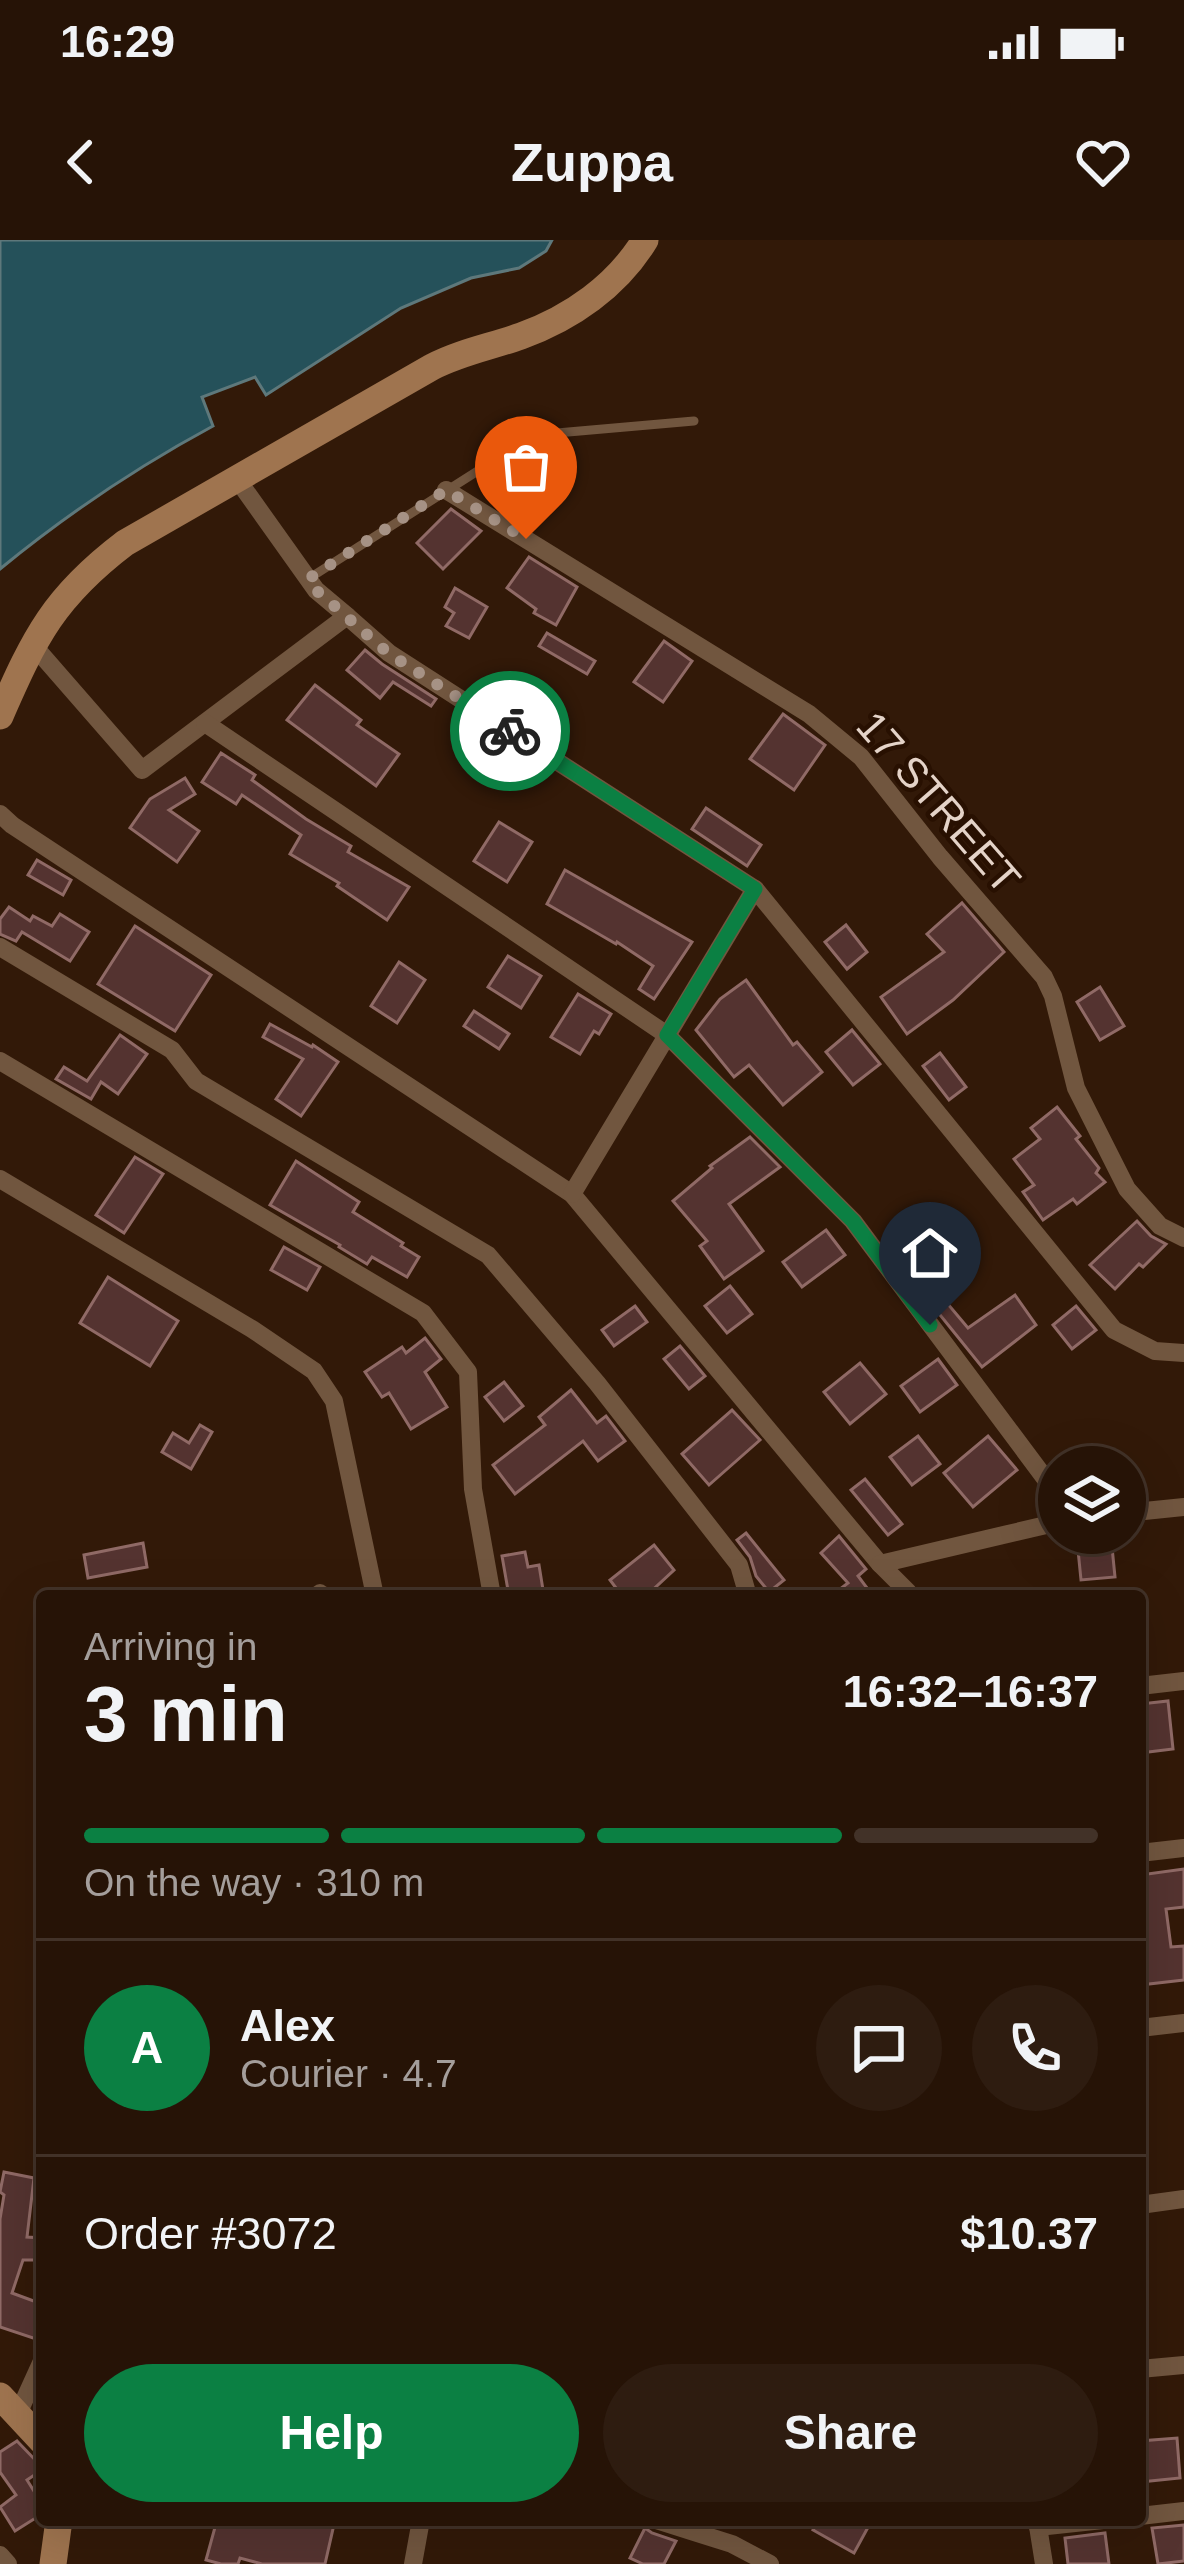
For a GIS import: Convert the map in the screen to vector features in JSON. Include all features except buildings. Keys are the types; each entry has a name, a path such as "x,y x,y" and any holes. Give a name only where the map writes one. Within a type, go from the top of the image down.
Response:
{"main road":[{"path":"0,716 48,618 91,569 125,543 461,352 524,335 578,308 624,271 645,240"},
{"path":"8,2406 36,2435"},
{"path":"53,2564 58,2526"}],"street":[{"path":"238,479 316,590 388,653 755,889 1114,1330 1155,1351 1184,1353"},
{"name":"17 STREET","path":"446,490 809,714 861,757 1044,977 1076,1088 1127,1189 1160,1226 1184,1238"},
{"path":"33,645 142,770 347,616"},
{"path":"205,723 667,1035 853,1221 1038,1469"},
{"path":"0,814 572,1194 906,1590"},
{"path":"572,1194 755,889"},
{"path":"0,947 172,1050 196,1081 488,1255 597,1383 739,1565 746,1590"},
{"path":"0,1061 423,1313 468,1372 473,1489 491,1590"},
{"path":"0,1179 314,1371 334,1401 374,1590"},
{"path":"1146,1511 1184,1507"},
{"path":"880,1564 1038,1527"},
{"path":"1146,1685 1184,1681"},
{"path":"1146,1852 1184,1848"},
{"path":"1146,2027 1184,2023"},
{"path":"1146,2204 1184,2199"},
{"path":"1146,2368 1184,2365"},
{"path":"8,2406 36,2369"},
{"path":"1146,2515 1184,2511"},
{"path":"413,2564 420,2526"},
{"path":"675,2526 732,2544 770,2564"},
{"path":"1038,2526 1043,2564"},
{"path":"0,2555 8,2564"}],"lane":[{"path":"308,579 534,435 694,421"}],"water":[{"path":"0,240 552,240 546,251 519,268 471,278 401,308 266,395 255,377 202,397 213,426 103,492 0,569"}],"way so far":[{"path":"510,731 388,653 308,579 446,490 526,539"}],"route":[{"path":"510,731 755,889 667,1035 853,1221 930,1325"}]}
